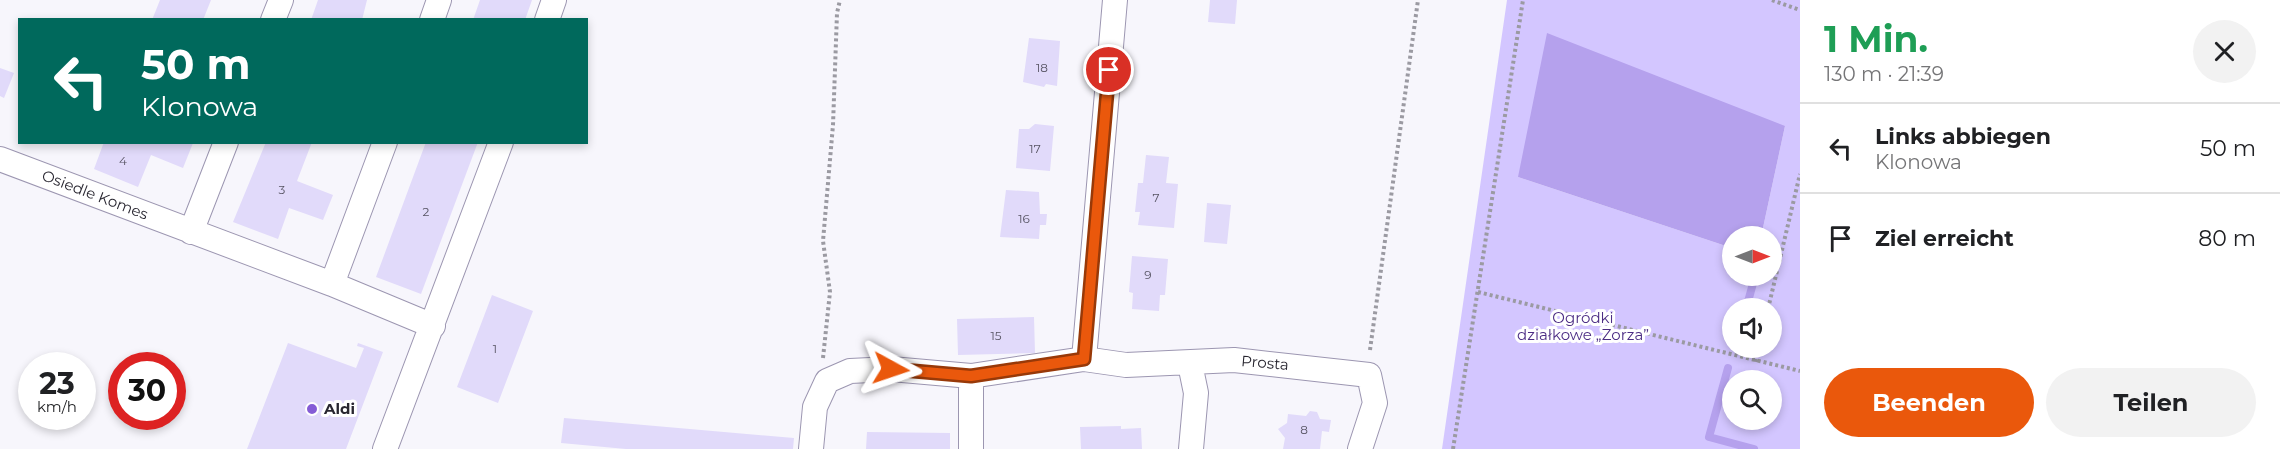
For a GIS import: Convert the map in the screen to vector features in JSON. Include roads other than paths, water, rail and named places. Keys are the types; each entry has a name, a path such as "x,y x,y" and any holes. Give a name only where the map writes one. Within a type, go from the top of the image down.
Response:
{"street":[{"path":"274,18 281,0"},
{"path":"433,18 439,0"},
{"path":"548,18 555,0"},
{"path":"1084,359 1115,0"},
{"path":"191,232 225,144"},
{"path":"332,284 385,144"},
{"path":"385,449 500,144"},
{"name":"Osiedle Komes","path":"0,159 332,284 433,326"},
{"name":"Prosta","path":"812,449 815,407 827,381 850,371 891,369 971,376 1084,359 1126,365 1190,364 1234,360 1369,375 1375,403 1360,449"},
{"path":"1190,364 1196,393 1191,449"},
{"path":"971,376 971,449"}],"waterway":[{"path":"1749,298 1752,286"},
{"path":"1728,368 1709,437 1754,449"}],"place":[{"name":"Aldi","path":"312,409"}],"park label":[{"name":"Ogródki działkowe „Zorza”","path":"1583,326"}]}
